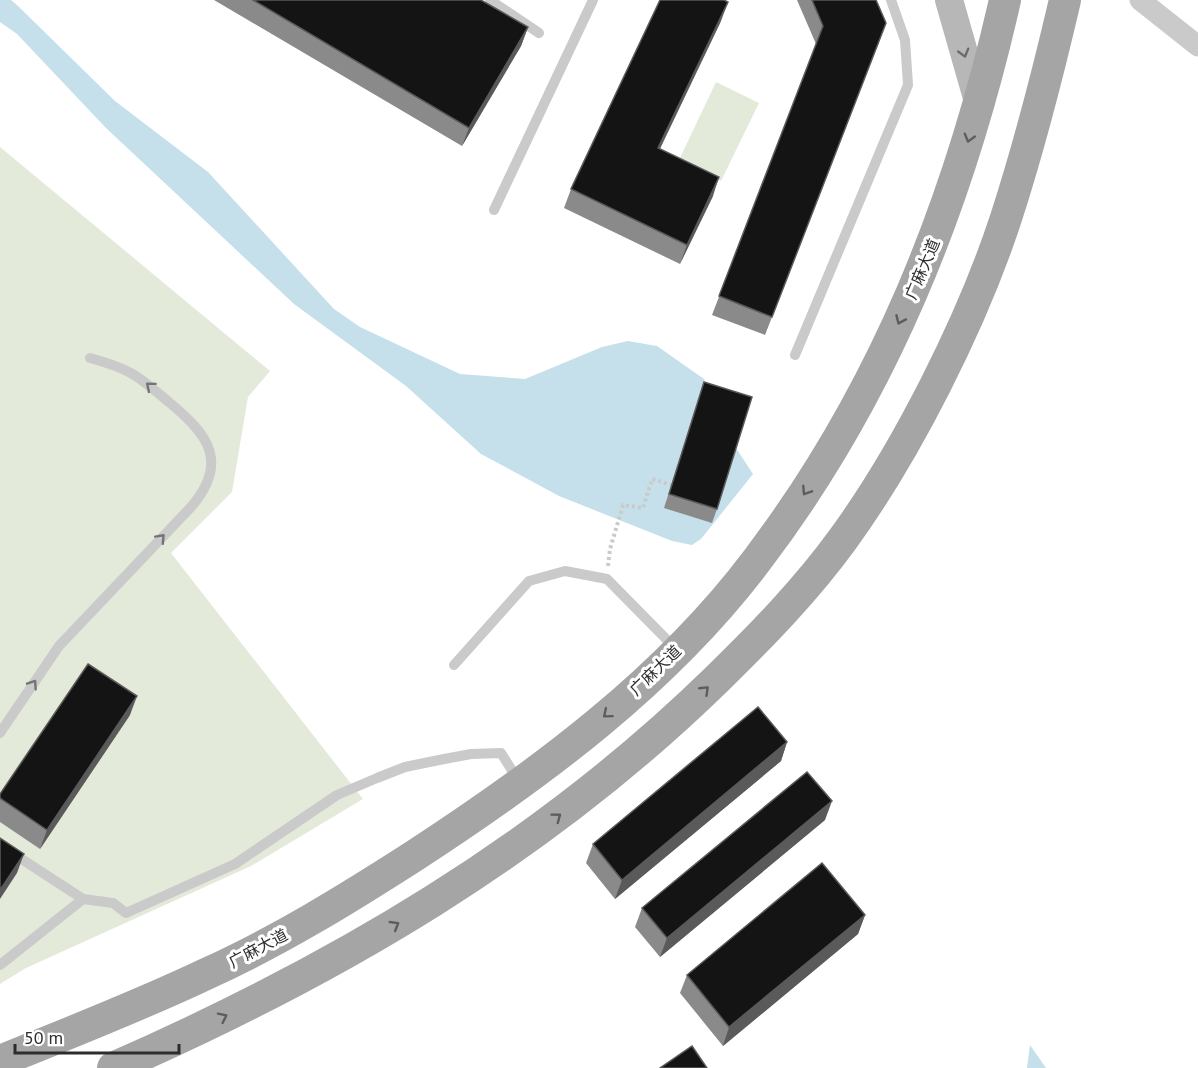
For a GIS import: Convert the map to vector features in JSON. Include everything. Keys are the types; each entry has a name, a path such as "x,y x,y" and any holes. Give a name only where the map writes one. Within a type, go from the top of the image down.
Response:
{"main road":[{"name":"广麻大道","path":"0,1061 209,973 274,940 353,895 520,783 611,711 676,650 756,562 807,489 854,411 891,340 924,266 956,184 979,105 1005,0"},
{"path":"113,1068 243,1007 353,951 416,913 533,834 609,777 664,731 753,644 805,588 843,539 918,417 979,287 1005,220 1065,0"}],"street":[{"path":"949,0 979,105"},
{"path":"1140,0 1198,45"}],"lane":[{"path":"490,0 539,33"},
{"path":"494,210 593,0"},
{"path":"795,355 908,85 905,40 891,0"},
{"path":"0,733 59,646 191,507 202,494 211,472 207,442 187,417 134,372 90,358"},
{"path":"454,665 529,581 565,571 607,579 676,650"},
{"path":"0,845 82,899 113,903 126,913 235,864 338,795 405,767 471,754 501,753 520,783"},
{"path":"0,965 82,899"}],"path":[{"path":"610,549 623,504 643,508 652,479 671,485"}],"green space":[{"path":"716,82 759,103 721,181 679,160"},
{"path":"0,147 270,371 248,397 232,492 171,553 363,799 251,866 26,968 0,984"}],"water":[{"path":"0,0 11,0 115,101 208,172 334,309 360,327 460,374 525,379 602,347 628,341 657,346 704,379 721,425 753,474 701,539 692,545 672,541 559,496 481,454 406,386 294,304 106,128 17,34 0,22"},
{"path":"1030,1045 1046,1068 1027,1068"}],"building":[{"path":"253,0 481,0 528,27 469,128"},
{"path":"660,0 724,0 728,2 658,148 719,177 687,245 571,189"},
{"path":"812,0 876,0 886,23 772,317 719,296 823,26"},
{"path":"704,382 752,397 717,509 669,494"},
{"path":"88,664 137,696 47,830 0,798 0,794"},
{"path":"758,707 787,742 622,880 593,844"},
{"path":"807,772 832,801 667,938 642,908"},
{"path":"0,838 24,854 0,890"},
{"path":"822,863 865,915 729,1027 687,975"},
{"path":"692,1046 707,1068 660,1068"}]}
